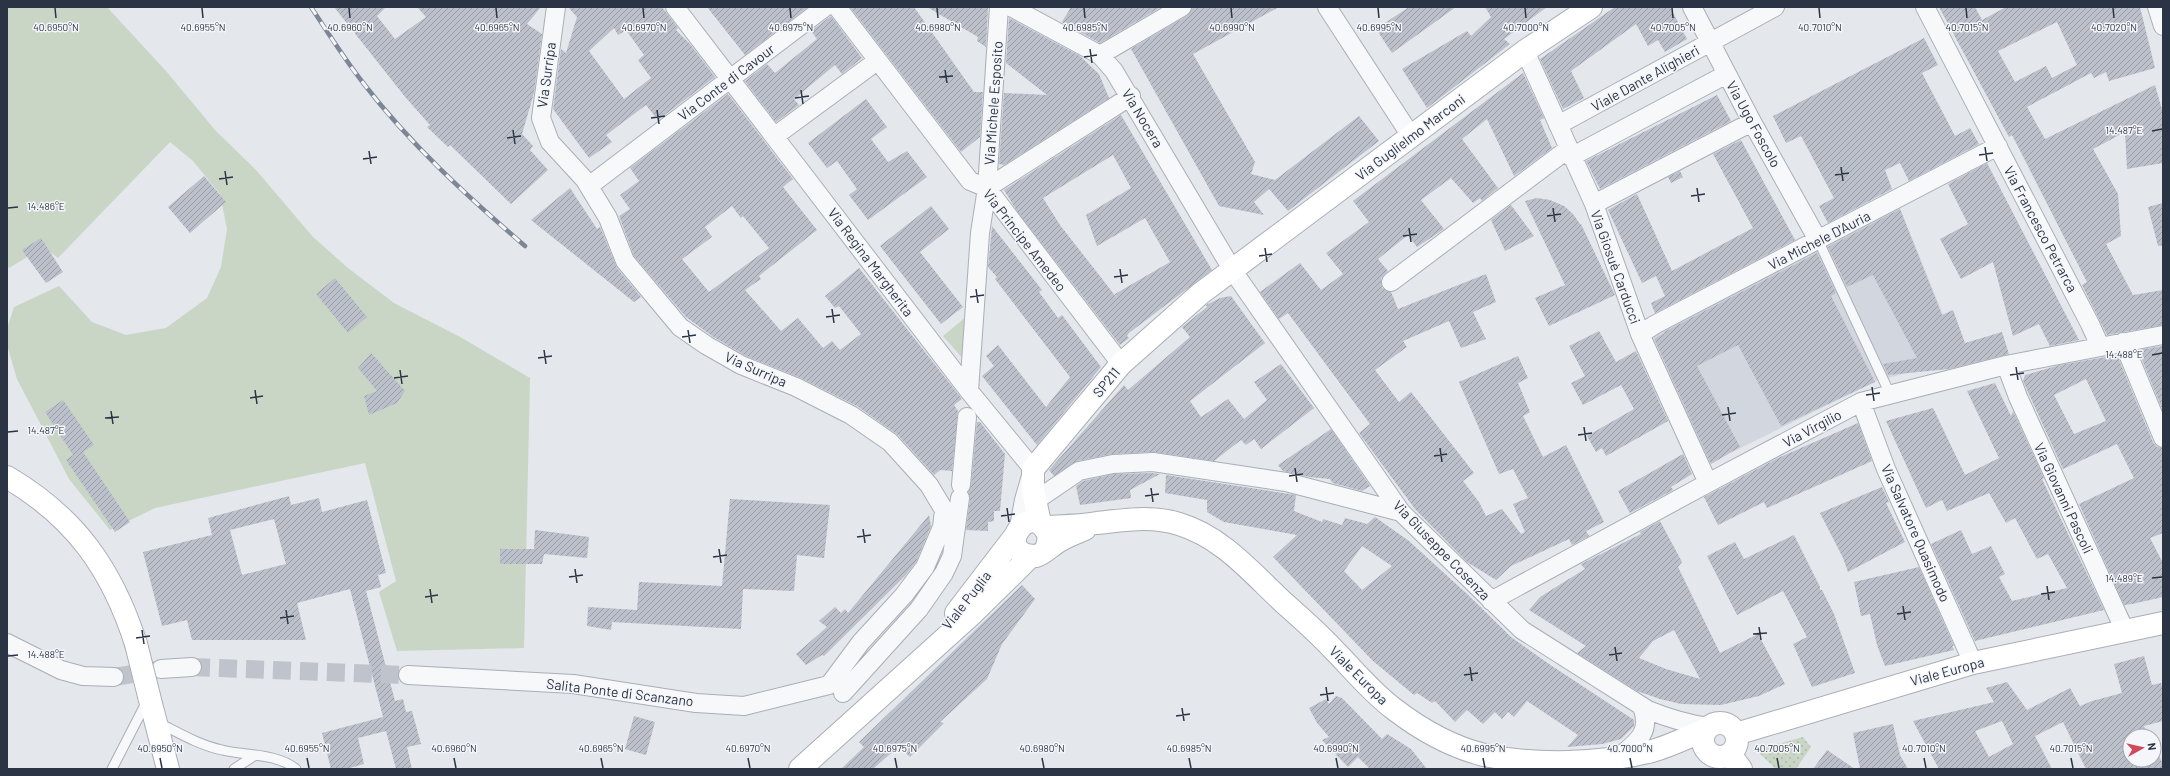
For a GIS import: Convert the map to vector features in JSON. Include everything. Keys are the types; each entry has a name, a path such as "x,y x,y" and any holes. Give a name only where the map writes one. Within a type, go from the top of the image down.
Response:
{"main road":[{"name":"Via Guglielmo Marconi","path":"1233,271 1525,51 1591,7"},
{"name":"SP211","path":"1033,469 1121,364 1200,294 1233,271"},
{"path":"1029,528 1049,538 1038,553 1020,552 1014,542 1029,528 1034,501 1033,469"},
{"path":"7,477 61,515 101,563 125,610 136,644 168,769"},
{"name":"Viale Europa","path":"1097,524 1134,518 1157,519 1178,524 1202,533 1221,544 1332,647 1375,694 1413,723 1451,743 1484,754 1566,766 1653,750"},
{"path":"1029,528 1097,524"},
{"name":"Viale Puglia","path":"800,769 1038,553 1097,524"},
{"name":"Viale Puglia","path":"917,663 1029,528"},
{"name":"Viale Europa","path":"1735,752 1973,663 2163,623"},
{"path":"1724,723 1733,729 1735,752 1718,757 1708,752 1653,750 1707,729 1714,724 1724,723"},
{"path":"1707,729 1703,742 1708,752"}],"street":[{"name":"Via Surripa","path":"556,7 541,118 550,142 589,186 608,218 625,261 680,326 706,345 741,365 796,387 851,415 890,442 929,485 944,510 942,527 925,567 904,595 861,642 836,689"},
{"name":"Via Regina Margherita","path":"675,7 969,391 1033,469"},
{"name":"Via Conte di Cavour","path":"589,186 825,7"},
{"name":"Via Principe Amedeo","path":"837,7 970,181 987,188 1121,364"},
{"name":"Via Michele Esposito","path":"969,391 980,233 987,188 999,7"},
{"name":"Via Nocera","path":"1012,7 1100,55 1114,71 1131,96 1233,271"},
{"path":"1100,55 1182,7"},
{"path":"1327,7 1411,136"},
{"name":"Via Ugo Foscolo","path":"1692,7 1752,122 1818,240"},
{"name":"Viale Dante Alighieri","path":"1558,125 1775,7"},
{"name":"Via Francesco Petrarca","path":"1925,7 2090,324 2100,346"},
{"path":"2158,7 2163,26"},
{"name":"Via Giosuè Carducci","path":"1525,51 1594,204 1640,334 1708,483"},
{"path":"774,136 877,61"},
{"path":"1391,282 1570,153 1727,74"},
{"path":"987,188 1131,96"},
{"path":"1594,204 1752,122"},
{"name":"Via Michele D'Auria","path":"1640,334 1656,324 1998,146"},
{"name":"Via Giuseppe Cosenza","path":"1233,271 1401,512 1491,601 1522,630 1642,707 1667,718 1707,729"},
{"name":"Via Virgilio","path":"1491,601 1861,402 2006,365 2163,335"},
{"path":"2123,342 2163,438"},
{"name":"Via Giovanni Pascoli","path":"2006,365 2018,397 2125,631"},
{"name":"Via Salvatore Quasimodo","path":"1861,402 1886,469 1973,663"},
{"path":"862,714 836,689 919,609 944,572 952,556 961,488 967,417"},
{"path":"1034,501 1078,471 1113,464 1153,462 1286,482 1401,512"},
{"path":"1029,528 1024,500 1033,469"},
{"path":"936,498 951,491 954,481 961,488"},
{"path":"7,643 61,670 83,676 114,677"},
{"path":"161,669 192,667"},
{"name":"Salita Ponte di Scanzano","path":"408,675 573,684 696,703 744,706 836,689"},
{"path":"1619,757 1643,734 1646,717 1642,707"}],"lane":[{"path":"1818,240 1890,394"},
{"path":"112,769 149,696"},
{"path":"156,721 198,743 254,756 278,759 296,769"},
{"path":"234,769 254,756"}],"shaded area":[{"path":"1899,206 1961,359 1876,381 1708,464 1653,336"}],"green space":[{"path":"7,7 107,7 166,71 215,130 256,170 313,237 348,268 394,303 462,338 530,378 524,648 397,651 379,592 396,581 365,463 155,508 110,530 69,479 17,379 7,345 7,329 14,307 59,286 92,322 126,335 166,328 207,298 221,267 227,229 220,194 193,161 170,142 58,258 44,247 9,268 7,265"},
{"path":"967,316 965,361 943,336"},
{"path":"1803,737 1811,747 1796,769 1776,769 1756,750"}],"building":[{"path":"334,7 386,7 377,16 395,39 426,17 417,7 541,7 527,24 542,34 534,93 522,134 533,146 530,150 548,170 511,204 450,145 448,147 427,127 430,125 406,98"},
{"path":"568,7 662,7 678,28 676,30 690,44 715,77 658,120 646,105 606,135 612,142 589,158 553,109 561,49 566,53 577,17","holes":["614,28 618,35 626,30 644,55 638,60 651,78 624,99 589,51"]},
{"path":"707,7 808,7 745,55"},
{"path":"850,7 914,7 974,92 983,92 980,137 961,152"},
{"path":"927,7 988,7 986,47 977,41 978,37"},
{"path":"1071,7 1161,7 1100,43 1062,22"},
{"path":"1192,7 1279,7 1193,54 1255,162 1251,174 1275,180 1359,116 1379,141 1288,211 1269,189 1254,202 1264,215 1219,206 1131,49 1187,16"},
{"path":"1409,7 1456,7 1392,53 1376,29"},
{"path":"1485,7 1547,7 1504,39 1510,44 1427,108 1402,69 1467,31 1471,36 1491,17"},
{"path":"1615,7 1670,7 1687,39 1665,52 1658,40 1648,46 1636,24 1571,71 1584,98 1563,109 1540,59"},
{"path":"1939,7 1975,7 1982,20 2006,7 2140,7 2155,68 2109,81 2106,72 2094,78 2091,73 2027,107 2045,139 2155,85 2163,113 2163,163 2127,169 2125,132 2093,149 2118,194 2121,236 2106,244 2133,295 2163,290 2163,325 2107,335 2082,285 2087,282 2012,135 2009,137","holes":["2057,22 2077,65 2052,78 2046,66 2015,82 1998,51"]},
{"path":"831,16 862,58 842,74 835,65 794,99 799,105 776,122 745,81 767,64 775,73 817,39 811,31"},
{"path":"1009,18 1080,56 1099,74 1109,98 1004,165 999,164 1004,93 1047,95 1006,63"},
{"path":"1924,38 1938,65 1922,73 1955,136 1970,128 1979,144 1909,181 1900,163 1885,170 1892,189 1828,223 1819,206 1834,198 1801,136 1786,143 1773,116"},
{"path":"1523,73 1544,118 1540,120 1552,148 1514,176 1487,119 1462,139 1498,188 1482,201 1480,198 1473,203 1451,178 1421,200 1444,229 1417,247 1408,235 1378,259 1388,271 1381,278 1382,288 1391,292 1398,309 1486,274 1496,302 1473,312 1486,339 1461,348 1449,321 1403,341 1407,347 1375,370 1399,402 1411,392 1474,473 1463,481 1479,502 1486,516 1502,509 1521,534 1525,532 1513,504 1528,498 1513,469 1499,474 1459,382 1518,356 1528,378 1518,383 1530,412 1523,416 1543,457 1566,445 1604,522 1586,531 1589,536 1572,545 1569,539 1511,566 1496,580 1467,562 1415,509 1359,433 1370,424 1288,313 1279,319 1260,292 1300,263 1321,290 1343,274 1326,253 1369,222 1353,201"},
{"path":"728,94 793,179 783,187 817,230 759,276 761,279 745,290 781,331 798,318 823,348 832,341 840,350 861,334 839,306 835,308 825,296 859,268 962,399 954,405 958,411 952,471 940,470 934,475 898,435 857,406 801,378 746,356 712,336 686,317 634,256 619,216 630,209 620,195 639,181 630,168","holes":["732,206 741,218 743,216 769,248 709,292 682,259 712,237 705,227"]},
{"path":"1717,95 1731,121 1600,189 1586,161"},
{"path":"866,99 887,127 871,139 888,162 907,151 927,177 868,220 849,195 857,189 837,161 827,168 808,143"},
{"path":"1121,115 1212,270 1129,333 1127,336 1129,338 1120,345 1017,211 1004,190","holes":["1113,155 1131,188 1086,215 1097,246 1145,218 1170,262 1115,294 1117,298 1060,225 1043,198"]},
{"path":"1741,140 1795,240 1655,313 1651,303 1665,296 1656,276 1642,283 1608,210 1637,194 1672,271 1753,228 1713,154"},
{"path":"1987,163 2079,340 2050,346 2039,324 2013,336 1993,262 1961,279 1940,239 1968,224 1948,184"},
{"path":"1680,171 1683,177 1671,183 1668,177"},
{"path":"204,176 226,202 190,233 168,207"},
{"path":"570,188 597,229 600,227 617,268 641,297 634,302 531,220"},
{"path":"1537,198 1550,200 1564,206 1573,214 1581,224 1615,295 1549,326 1535,298 1565,285 1525,201"},
{"path":"2163,203 2163,245 2158,246 2148,207"},
{"path":"1511,205 1534,236 1505,251 1491,220"},
{"path":"931,206 949,229 920,252 963,307 941,324 880,246"},
{"path":"1900,209 1942,315 1953,310 1965,343 2002,332 2009,354 1949,369 1888,375 1883,364 1917,358 1873,275 1847,287 1828,247"},
{"path":"992,226 1042,290 1039,292 1058,318 1062,315 1101,367 1037,445 982,376 994,366 986,356 998,345 1046,407 1070,377 995,279 997,277 988,267"},
{"path":"41,238 63,272 46,283 22,250"},
{"path":"1817,253 1836,293 1831,296 1875,382 1781,426 1738,345 1697,366 1740,447 1711,464 1654,339 1665,333 1664,332"},
{"path":"335,278 367,317 348,333 316,294"},
{"path":"1231,296 1265,343 1190,401 1201,417 1228,399 1244,419 1267,400 1254,382 1281,364 1314,408 1261,449 1254,439 1246,445 1241,440 1214,461 1154,452 1112,454 1077,461 1054,476 1049,470 1124,385 1128,390 1190,337 1182,327 1207,307 1206,305 1220,298"},
{"path":"1599,331 1616,362 1636,351 1668,421 1606,456 1602,448 1596,452 1587,436 1634,409 1621,385 1583,405 1571,383 1585,376 1569,346"},
{"path":"2163,346 2163,411 2138,350"},
{"path":"371,353 405,391 397,403 369,415 364,396 377,391 358,368"},
{"path":"2117,355 2153,442 2157,447 2163,448 2163,533 2150,538 2163,563 2163,597 2124,605 2079,504 2134,478 2117,444 2063,469 2023,381 2025,375 2060,365","holes":["2086,379 2106,421 2074,434 2054,395"]},
{"path":"1995,383 2011,416 2013,411 2044,478 2042,479 2104,610 1975,641 1931,544 1961,530 1972,554 1991,546 2005,574 1999,577 2012,601 2067,588 2048,554 2037,559 2015,518 2006,523 1989,493 1947,511 1942,500 1926,508 1886,421 1933,408 1965,475 1999,458 1967,391"},
{"path":"63,400 94,445 83,452 130,522 115,532 66,460 73,455 45,412"},
{"path":"977,422 980,422 1005,454 1000,511 994,511 994,521 988,522 988,531 966,530 970,499 968,492 971,486"},
{"path":"1858,423 1872,461 1767,508 1764,502 1718,525 1704,497 1778,458"},
{"path":"1331,429 1370,486 1362,491 1333,483 1330,479 1309,477 1283,471 1278,465"},
{"path":"1683,454 1692,474 1671,487 1673,490 1630,513 1618,491"},
{"path":"1114,474 1160,474 1130,490 1131,498 1080,505 1076,486 1083,481"},
{"path":"1166,475 1296,495 1294,511 1322,522 1323,519 1342,525 1345,518 1367,524 1375,517 1409,541 1511,637 1634,720 1634,726 1621,739 1602,744 1567,747 1578,735 1527,701 1514,717 1508,712 1502,719 1495,712 1483,724 1467,710 1455,722 1435,701 1432,703 1417,693 1414,695 1373,661 1273,557 1297,535 1224,522 1207,512 1207,500 1165,493","holes":["1362,546 1392,566 1362,590 1344,571"]},
{"path":"1882,487 1889,502 1886,503 1905,542 1848,572 1843,558 1820,513"},
{"path":"289,496 291,505 319,498 322,512 367,500 386,573 378,575 381,587 366,591 395,701 403,699 406,712 412,711 421,744 407,747 412,769 396,769 386,731 358,738 364,764 346,769 331,769 322,733 383,717 350,589 297,603 306,640 192,640 187,620 162,626 143,552 212,535 208,518","holes":["274,519 286,564 242,575 230,530"]},
{"path":"730,499 830,505 824,558 797,555 794,591 743,589 741,629 612,622 611,630 587,626 588,607 637,610 639,582 722,586"},
{"path":"929,515 931,526 916,562 905,576 824,656 822,655 806,665 796,654 827,627 819,621 835,607 841,613 845,609 848,613"},
{"path":"1660,521 1682,562 1678,567 1720,653 1758,634 1785,684 1759,696 1721,705 1681,704 1660,699 1637,691 1577,653 1586,646 1529,610 1540,597 1585,569 1581,564 1641,534 1640,532","holes":["1674,630 1700,679 1666,669 1639,658 1653,641"]},
{"path":"535,530 589,537 587,558 544,554 542,564 500,564 500,549 534,549"},
{"path":"1794,535 1820,587 1820,590 1822,590 1834,614 1855,673 1812,687 1793,644 1807,637 1783,591 1737,615 1707,556 1735,542 1744,559"},
{"path":"1919,567 1954,646 1952,646 1954,650 1885,666 1877,645 1870,614 1861,616 1854,582"},
{"path":"1022,585 1035,599 1002,644 987,679 940,722 944,723 910,757 899,746 873,769 841,769 864,747 859,742"},
{"path":"2144,656 2152,685 2161,683 2163,691 2163,721 2144,726 2145,728 2122,728 2122,768 2162,768 2162,762 2163,769 2086,769 2063,722 2035,736 2052,769 1939,769 1913,721 1994,702 1986,688 2007,682 2027,710 2070,688 2080,706 2092,701 2122,693 2114,664","holes":["2002,721 2013,744 1989,757 1975,731"]},
{"path":"1336,696 1342,698 1382,739 1387,734 1411,749 1427,769 1370,769 1358,757 1348,767 1322,740 1329,737 1317,723 1309,708 1326,699 1329,704"},
{"path":"634,716 655,722 646,755 625,749"},
{"path":"1893,724 1900,755 1908,769 1860,769 1853,733"},
{"path":"1827,750 1855,769 1813,769"}],"tunnel":[{"path":"192,667 408,675"},
{"path":"114,677 156,670"}],"railway":[{"path":"311,7 357,75 401,128 461,189 525,246"}]}
